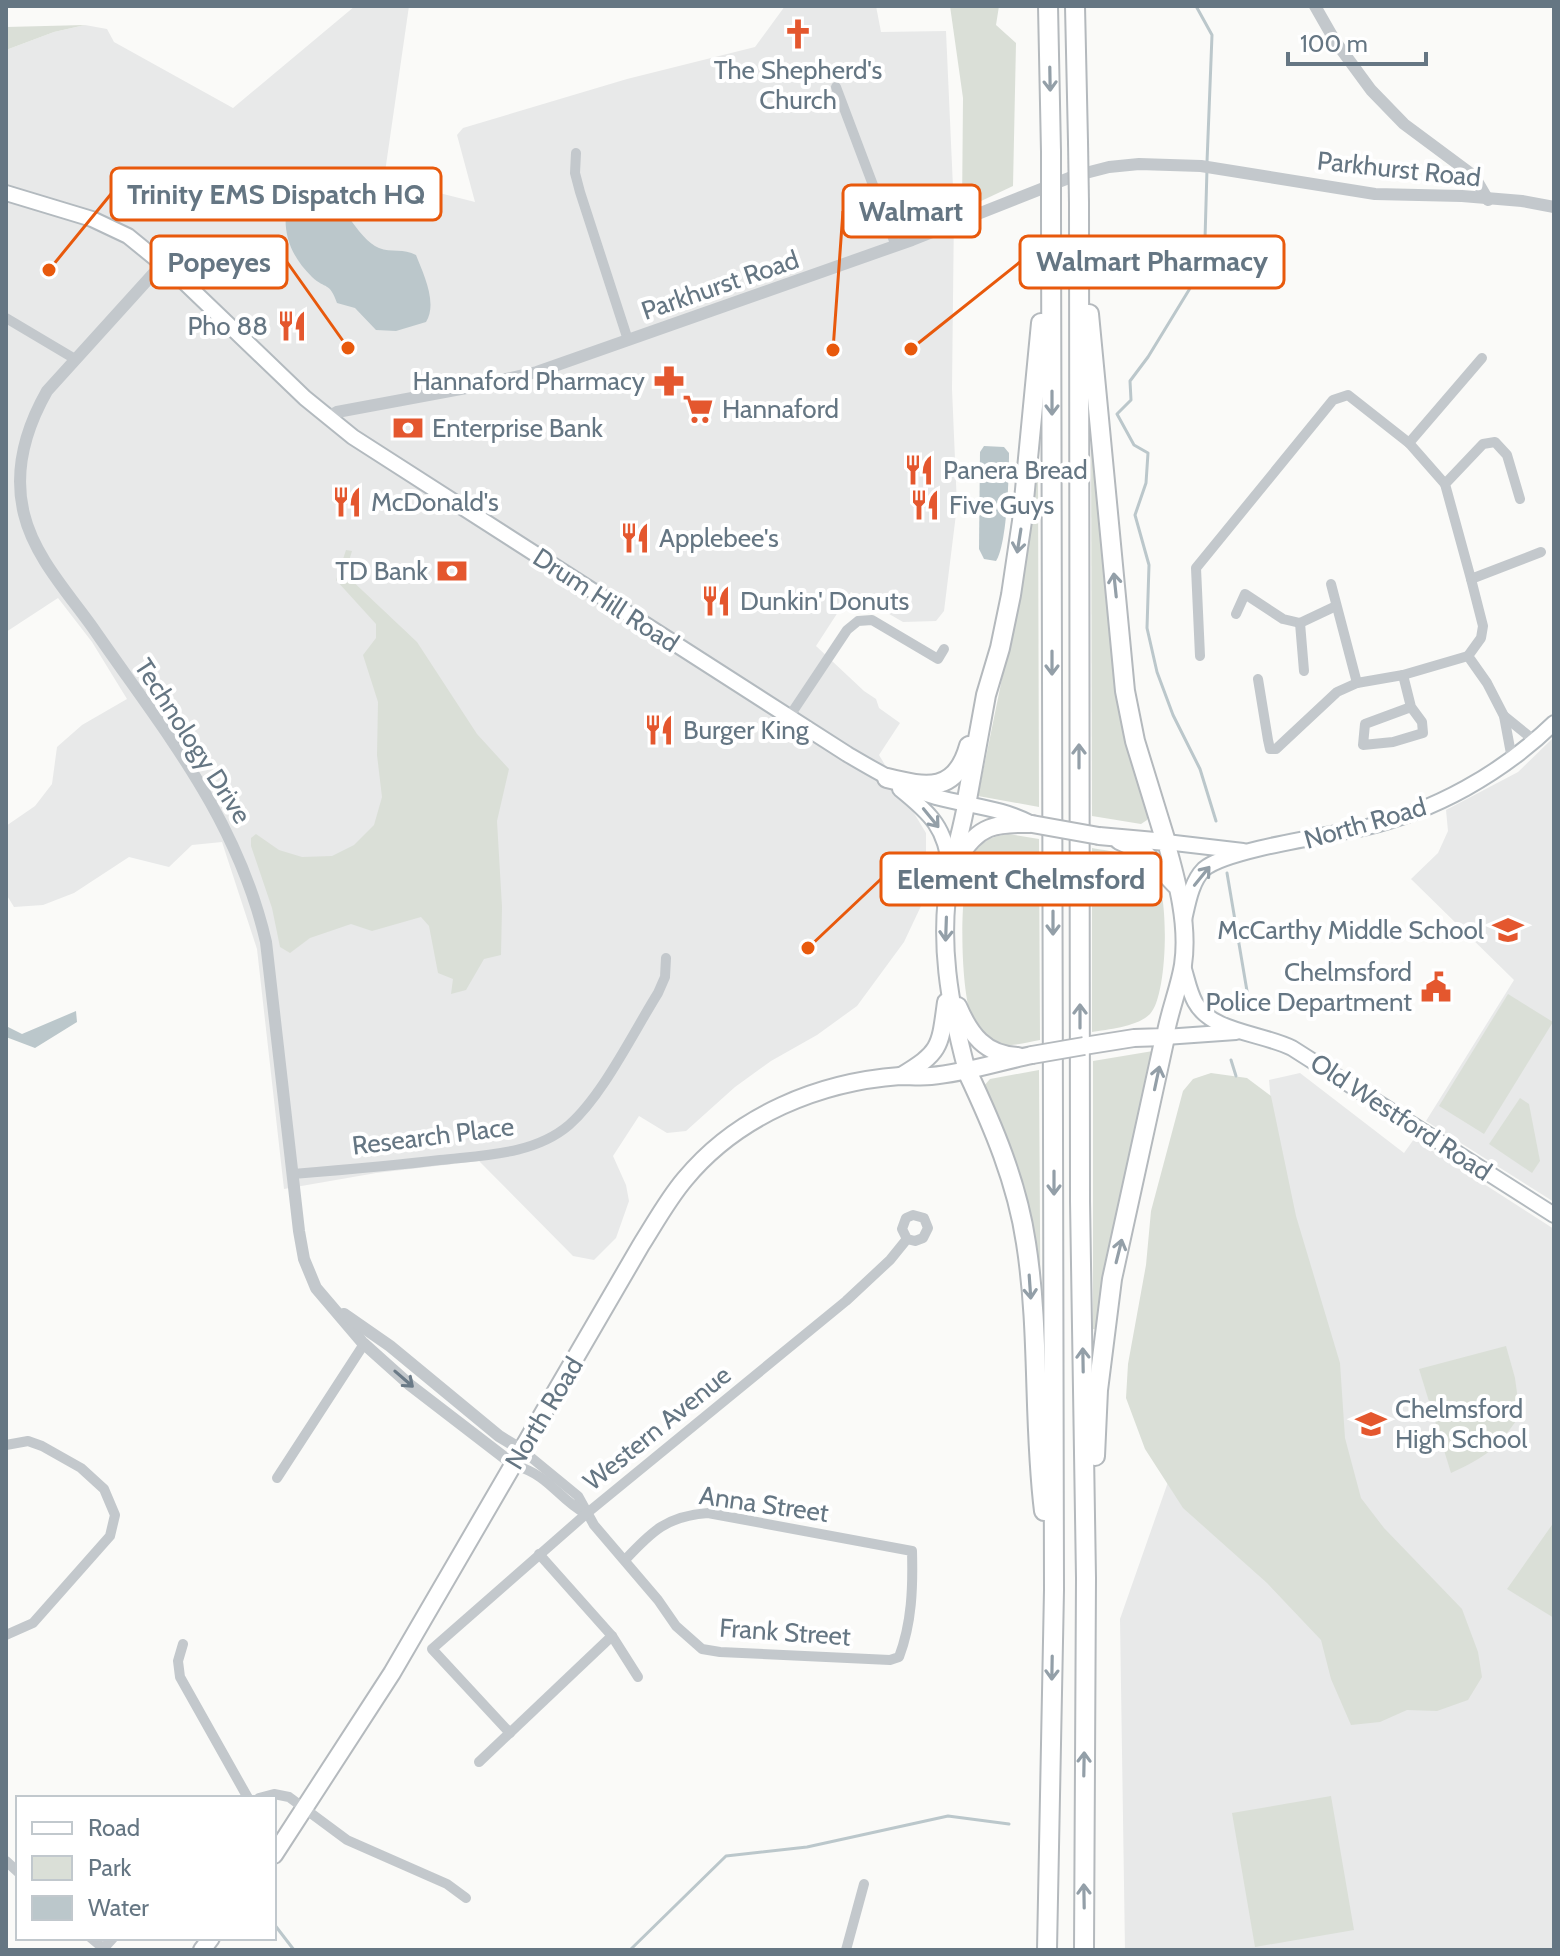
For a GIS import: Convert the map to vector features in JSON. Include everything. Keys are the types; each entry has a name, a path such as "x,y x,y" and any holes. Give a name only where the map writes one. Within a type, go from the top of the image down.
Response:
{"highway":[{"path":"1047,1950 1054,1590 1051,152 1048,6"},
{"path":"1075,6 1079,203 1080,1201 1086,1578 1084,1950"},
{"path":"1079,203 1125,691 1135,741 1166,842"},
{"path":"966,805 982,714 1000,648 1022,521 1051,213"},
{"path":"887,778 924,786 940,784 953,776 963,764 982,714"},
{"path":"1086,1578 1105,1327 1112,1279 1165,1037"},
{"path":"967,1071 1011,1179 1026,1244 1041,1482 1054,1590"}],"main road":[{"name":"Drum Hill Road","path":"6,193 92,219 128,236 353,437 887,778 937,822 947,849 950,873"},
{"name":"North Road","path":"1182,924 1192,890 1205,869 1214,863 1247,851 1367,827 1417,812 1499,769 1554,723"},
{"name":"Drum Hill Road","path":"887,778 966,805 1012,813 1032,824"},
{"path":"966,805 950,873 946,935 953,1020 967,1071"},
{"path":"948,984 966,1024 979,1043 998,1053 1028,1056 1165,1037 1170,1006 1183,964 1178,888 1166,842 1006,823 982,831 966,846 950,873"},
{"path":"1106,837 1145,853 1178,888"},
{"name":"North Road","path":"1166,842 1247,851"},
{"name":"Old Westford Road","path":"1183,964 1191,992 1203,1014 1223,1026 1273,1038 1310,1058 1554,1215"},
{"name":"North Road","path":"900,1076 925,1062 937,1049 941,1040 948,984"},
{"name":"Old Westford Road","path":"1165,1037 1243,1031"},
{"name":"North Road","path":"276,1852 392,1673 641,1245 674,1193 706,1157 747,1124 785,1103 819,1091 900,1076 929,1077 967,1071 1028,1056"}],"street":[{"path":"1315,6 1335,41 1371,90 1404,124 1474,176 1488,200"},
{"path":"836,87 896,246"},
{"path":"576,153 575,173 580,192 628,340"},
{"name":"Parkhurst Road","path":"328,417 337,412 515,378 896,246 1088,172 1139,164 1201,166 1375,194 1462,196 1554,207"},
{"name":"Technology Drive","path":"162,264 47,391 27,432 20,470 24,514 41,554 178,750 223,823 257,902 266,942 304,1259 316,1288 364,1344 410,1385 514,1465"},
{"path":"6,318 75,359"},
{"path":"1409,443 1482,358"},
{"path":"1200,656 1196,568 1333,400 1348,395 1409,443 1445,484 1483,626 1481,638 1468,656 1403,675 1357,683 1337,692 1276,749 1270,749 1258,679"},
{"path":"353,437 348,418 355,411 368,406"},
{"path":"1445,484 1483,444 1495,442 1507,455 1520,499"},
{"path":"1471,579 1541,552"},
{"path":"1331,584 1357,683"},
{"path":"1236,614 1245,594 1283,619 1300,623 1336,606"},
{"path":"789,717 847,630 858,621 872,620 938,659 944,649"},
{"path":"1300,623 1304,671"},
{"path":"1468,656 1487,683 1504,716 1512,759"},
{"path":"1403,675 1411,707 1422,722 1423,733 1393,742 1363,745 1365,724 1411,707"},
{"path":"1504,716 1535,741"},
{"name":"Research Place","path":"293,1174 403,1165 511,1151 551,1137 569,1125 599,1088 658,993 665,977 666,958"},
{"name":"Western Avenue","path":"510,1733 432,1649 586,1514 846,1301 890,1260 907,1239"},
{"name":"Technology Drive","path":"330,1303 390,1346 499,1436 522,1450"},
{"path":"277,1478 364,1344"},
{"path":"6,1445 17,1441 42,1446 81,1468 104,1489 115,1515 110,1536 33,1623 6,1635"},
{"name":"Frank Street","path":"522,1450 578,1496 586,1514 676,1626 702,1649 861,1660 899,1657"},
{"name":"Frank Street","path":"514,1465 539,1475 572,1506 586,1514"},
{"name":"Anna Street","path":"625,1560 654,1529 683,1514 708,1513 912,1551 913,1588 905,1640 899,1657"},
{"path":"539,1554 612,1636 638,1677"},
{"path":"479,1762 612,1636"},
{"path":"183,1644 178,1661 180,1677 247,1796"},
{"path":"270,1796 281,1794 347,1840 447,1884 466,1898"},
{"path":"846,1950 864,1884"}],"shaded area":[{"path":"355,6 409,6 384,179 475,202 457,135 463,128 627,79 755,47 785,6 876,6 881,32 946,31 954,210 952,389 957,506 944,611 936,621 903,622 851,592 816,646 876,699 879,708 900,723 879,755 926,833 926,870 921,906 904,942 857,1006 735,1087 686,1131 667,1133 639,1116 613,1156 626,1185 629,1201 616,1238 594,1260 573,1256 479,1161 376,1173 284,1189 257,949 222,842 192,845 169,867 129,857 74,893 43,905 14,907 6,894 6,826 35,806 52,784 57,747 82,725 127,699 92,642 58,598 6,632 6,50 54,32 85,25 107,29 114,42 233,108"},
{"name":"McCarthy Middle School","path":"1554,737 1554,1202 1426,1121 1514,980 1411,879 1438,853 1448,831 1446,810 1518,772"},
{"name":"Chelmsford High School","path":"1300,1073 1404,1153 1414,1139 1554,1229 1554,1950 1125,1950 1120,1619 1277,1171 1269,1080"}],"green space":[{"path":"950,6 999,6 996,25 1016,43 1013,186 962,210 963,98"},
{"path":"85,25 54,32 6,50 6,27"},
{"path":"1091,432 1149,815 1141,824 1092,816"},
{"path":"1034,476 1038,476 1039,807 978,796 1017,605"},
{"path":"346,550 352,551 345,574 417,642 477,734 509,769 497,821 502,907 501,955 484,959 466,990 451,994 453,979 438,973 429,926 421,917 372,931 351,924 310,938 290,953 280,947 272,908 251,846 251,838 256,834 279,850 302,857 332,856 354,845 374,825 382,797 377,755 378,702 363,655 376,638 376,624 336,580"},
{"path":"1008,834 1039,839 1040,1040 1015,1045 996,1044 989,1040 972,1019 965,985 962,936 965,888 973,855 988,840"},
{"path":"1092,848 1134,857 1154,871 1163,899 1165,943 1160,987 1150,1014 1130,1025 1092,1032"},
{"path":"1508,994 1553,1022 1484,1134 1439,1106"},
{"path":"1153,1051 1111,1246 1098,1330 1093,1329 1093,1061"},
{"path":"1039,1070 1041,1387 1035,1265 983,1087 990,1079"},
{"path":"1211,1073 1247,1078 1271,1096 1296,1216 1340,1363 1345,1438 1361,1498 1384,1528 1462,1609 1478,1652 1482,1677 1468,1700 1437,1711 1407,1710 1380,1722 1351,1725 1331,1679 1321,1640 1267,1583 1183,1508 1145,1449 1126,1398 1128,1364 1146,1265 1151,1211 1183,1091 1193,1079"},
{"path":"1520,1098 1529,1104 1540,1161 1532,1173 1489,1144"},
{"path":"1506,1346 1515,1378 1520,1415 1490,1450 1451,1473 1419,1369"},
{"path":"1554,1522 1554,1618 1507,1589"},
{"path":"1331,1796 1354,1930 1255,1947 1232,1813"}],"water":[{"path":"319,175 327,177 349,217 371,243 379,248 416,255 430,297 426,322 396,331 376,330 355,308 337,303 329,289 312,277 298,260 286,231 288,198 303,191 309,178"},
{"path":"984,446 1004,447 1009,453 1005,525 996,561 984,559 979,549 980,452"},
{"path":"76,1011 77,1022 35,1048 6,1037 6,1026 22,1034"}],"waterway":[{"path":"1196,6 1212,35 1207,162"},
{"path":"1207,169 1205,239 1192,285 1130,381 1131,400 1117,414 1134,445 1148,453 1146,483 1135,515 1149,565 1147,628 1157,672 1173,715 1200,769 1216,821"},
{"path":"1227,873 1247,991"},
{"path":"1231,1060 1236,1076"},
{"path":"630,1950 726,1856 807,1847 948,1816 1009,1824"},
{"path":"276,1927 294,1950"}],"place":[{"name":"The Shepherd's Church","path":"798,34"},
{"name":"Trinity EMS Dispatch HQ","path":"49,270"},
{"name":"Pho 88","path":"292,326"},
{"name":"Popeyes","path":"348,348"},
{"name":"Walmart Pharmacy","path":"911,349"},
{"name":"Walmart","path":"833,350"},
{"name":"Hannaford Pharmacy","path":"669,381"},
{"name":"Hannaford","path":"698,409"},
{"name":"Enterprise Bank","path":"408,428"},
{"name":"Panera Bread","path":"919,470"},
{"name":"McDonald's","path":"347,502"},
{"name":"Five Guys","path":"925,505"},
{"name":"Applebee's","path":"635,538"},
{"name":"TD Bank","path":"452,571"},
{"name":"Dunkin' Donuts","path":"716,601"},
{"name":"Burger King","path":"659,730"},
{"name":"McCarthy Middle School","path":"1508,930"},
{"name":"Element Chelmsford","path":"808,948"},
{"name":"Chelmsford Police Department","path":"1436,987"},
{"name":"Chelmsford High School","path":"1371,1424"}]}
